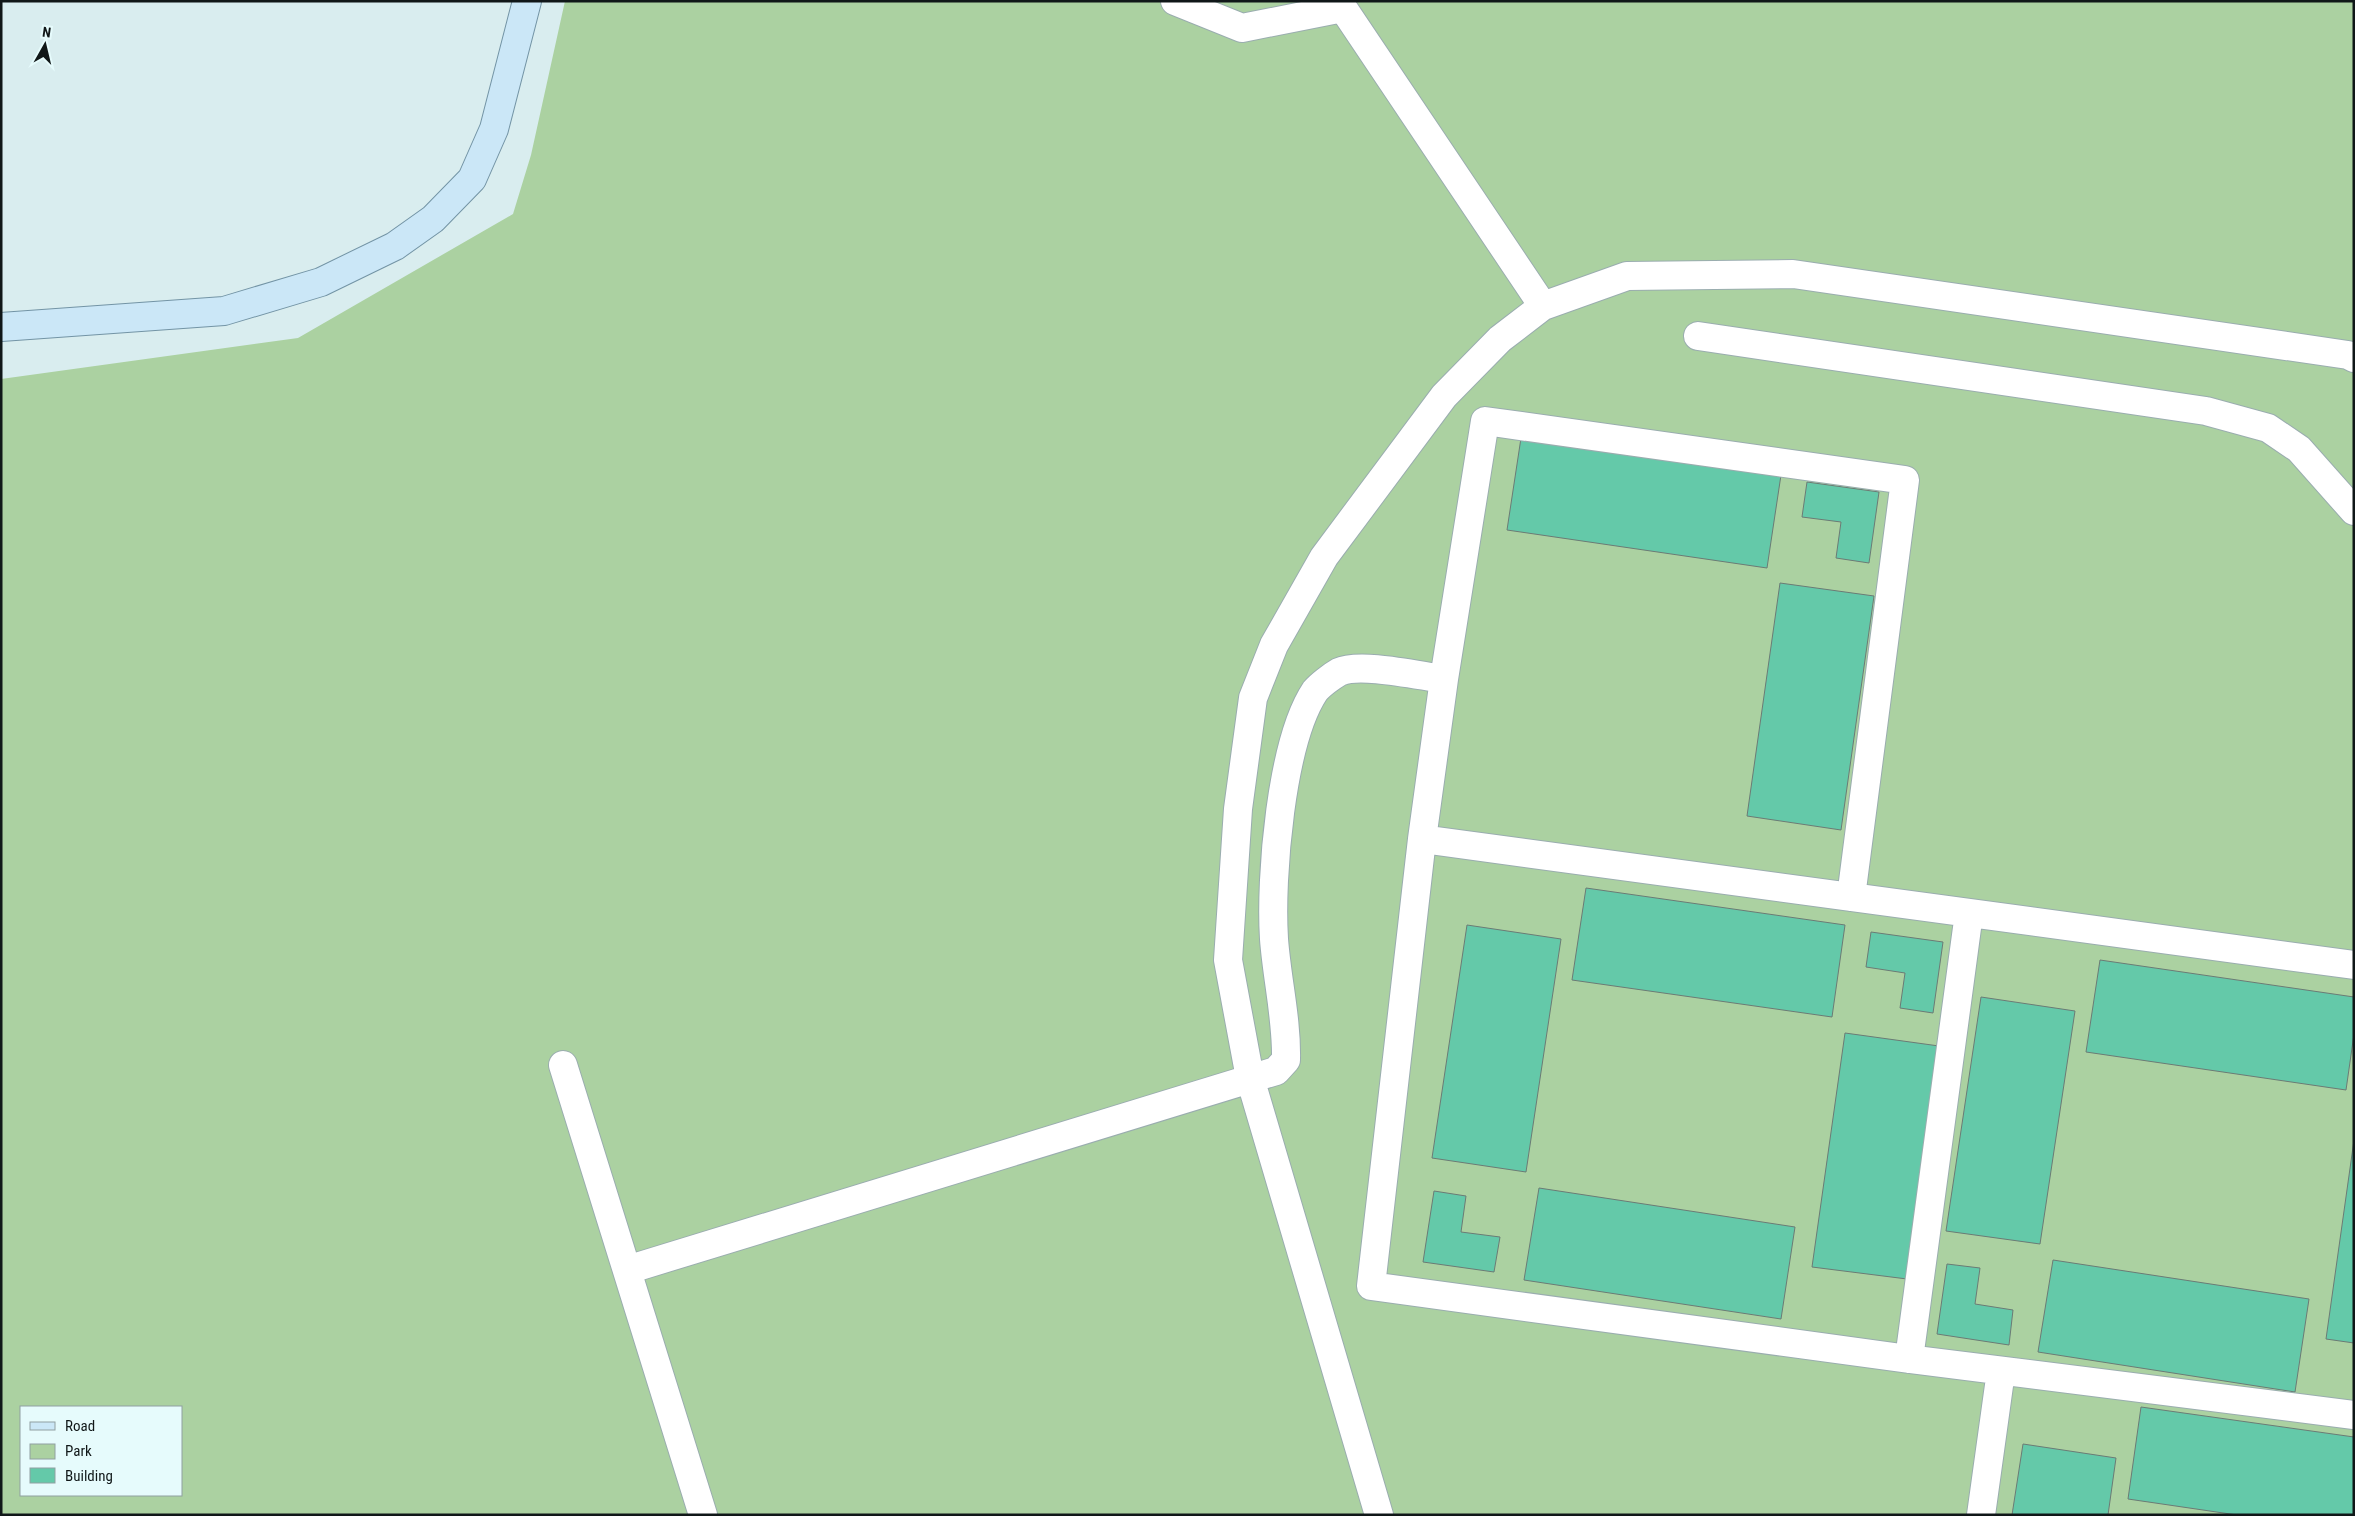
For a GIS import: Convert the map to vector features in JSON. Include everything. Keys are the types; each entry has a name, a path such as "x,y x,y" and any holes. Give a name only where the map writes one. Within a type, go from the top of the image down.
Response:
{"main road":[{"path":"1,327 224,311 321,282 395,246 433,219 472,179 494,129 527,1"}],"lane":[{"path":"1175,1 1242,28 1344,5 1543,306"},
{"path":"1379,1515 1250,1078 1228,960 1238,808 1253,698 1274,645 1324,557 1438,403 1500,339 1543,306 1627,276 1793,274 2348,355 2354,358"},
{"path":"1698,336 2206,411 2268,428 2299,449 2354,512"},
{"path":"1851,897 1905,480 1485,421 1444,679 1422,840 1371,1286 2001,1371 2354,1415"},
{"path":"626,1270 1276,1071 1286,1060 1287,1036 1274,940 1273,889 1284,785 1299,726 1316,690 1340,672 1364,668 1444,679"},
{"path":"1422,840 2354,965"},
{"path":"1910,1359 1969,913"},
{"path":"563,1065 703,1515"},
{"path":"1981,1515 2001,1371"}],"green space":[{"path":"565,1 2354,1 2354,1515 1,1515 1,379 298,338 513,214 531,155"}],"building":[{"path":"1521,438 1781,475 1767,568 1507,530"},
{"path":"1807,482 1879,492 1869,563 1836,558 1841,522 1802,517"},
{"path":"1780,583 1874,596 1841,830 1747,816"},
{"path":"1586,888 1845,925 1832,1017 1572,980"},
{"path":"1467,925 1561,939 1526,1172 1432,1158"},
{"path":"1871,932 1943,942 1933,1013 1900,1008 1905,973 1866,967"},
{"path":"2100,960 2354,997 2354,1034 2346,1090 2086,1052"},
{"path":"1981,997 2075,1011 2040,1244 1946,1231"},
{"path":"1845,1033 1939,1046 1907,1279 1812,1267"},
{"path":"2354,1140 2354,1343 2326,1339"},
{"path":"1539,1188 1795,1227 1781,1319 1524,1280"},
{"path":"1434,1191 1466,1196 1461,1232 1500,1237 1494,1272 1423,1262"},
{"path":"2053,1260 2309,1299 2295,1392 2038,1352"},
{"path":"1947,1264 1980,1268 1975,1304 2013,1310 2009,1345 1937,1334"},
{"path":"2141,1407 2354,1437 2354,1515 2237,1515 2128,1499"},
{"path":"2023,1444 2116,1458 2108,1515 2012,1515"}]}
